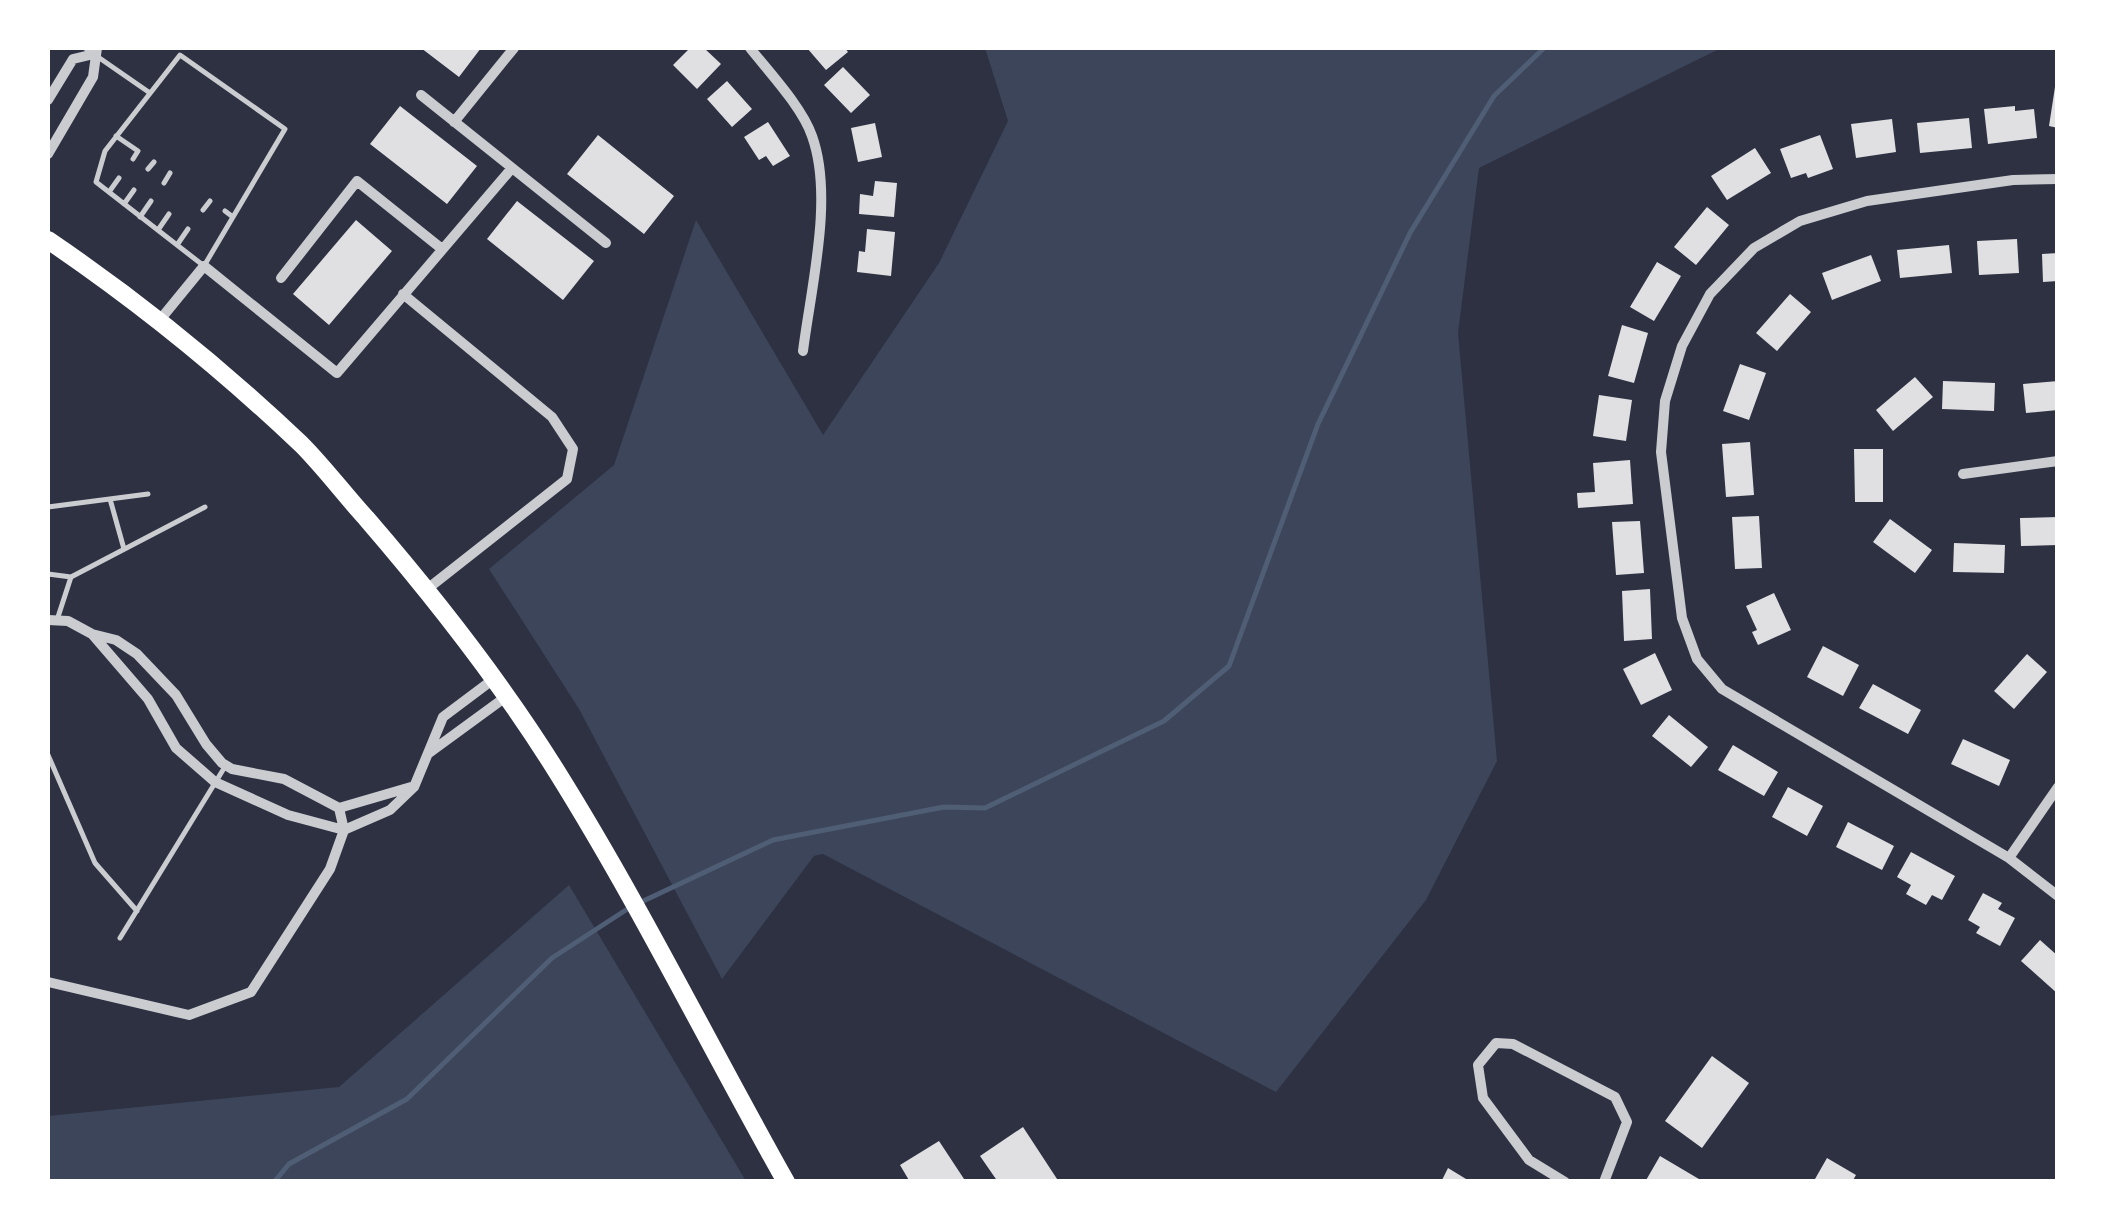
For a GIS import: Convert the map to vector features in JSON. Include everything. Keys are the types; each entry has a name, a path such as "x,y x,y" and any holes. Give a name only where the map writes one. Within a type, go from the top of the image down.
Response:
{"main road":[{"path":"48,240 123,291 303,446 495,678 592,831 786,1182"}],"street":[{"path":"454,122 514,48"},
{"path":"750,48 811,132 820,162 820,210 803,351"},
{"path":"48,100 72,60 92,50 93,76 48,154"},
{"path":"421,96 606,243"},
{"path":"159,321 204,266 337,373 512,168"},
{"path":"2058,179 2013,180 1868,200 1800,220 1754,248 1710,294 1682,346 1665,401 1661,452 1682,618 1696,659 1722,688 2009,858 2058,896"},
{"path":"281,278 358,181 442,249"},
{"path":"403,294 552,418 573,449 567,479 426,590"},
{"path":"1963,474 2058,461"},
{"path":"52,621 68,622 116,640 138,654 176,694 206,744 232,770 284,780 339,808 414,786"},
{"path":"92,634 148,699 176,748 215,782 288,816 344,830 390,810 414,786 443,717 495,678"},
{"path":"428,754 507,696"},
{"path":"2009,858 2058,787"},
{"path":"48,982 189,1014 251,992 330,869 344,830 339,808"},
{"path":"1565,1182 1528,1160 1482,1098 1478,1065 1496,1043 1513,1044 1615,1097 1627,1122 1604,1182"}],"lane":[{"path":"92,50 150,93"},
{"path":"180,56 285,129 204,266 96,182 104,151 150,93 180,56"},
{"path":"116,136 138,151 132,159"},
{"path":"148,169 154,162"},
{"path":"164,183 170,173"},
{"path":"110,192 119,178"},
{"path":"124,204 134,190"},
{"path":"140,216 151,201"},
{"path":"203,210 210,201"},
{"path":"224,211 233,217"},
{"path":"158,230 169,214"},
{"path":"176,244 188,229"},
{"path":"48,507 148,494"},
{"path":"110,499 124,550"},
{"path":"48,574 71,577 206,506"},
{"path":"52,621 71,577"},
{"path":"48,755 95,864 137,911"},
{"path":"120,938 226,765"}],"shaded area":[{"path":"985,48 1721,48 1479,168 1458,333 1497,761 1426,900 1276,1092 823,854 814,856 722,979 579,709 489,569 614,465 696,220 823,435 939,263 1008,121"},
{"path":"569,885 746,1181 48,1181 48,1116 339,1087"}],"building":[{"path":"421,48 481,48 459,77"},
{"path":"690,48 704,48 721,64 697,89 673,65"},
{"path":"807,48 845,48 848,52 826,70"},
{"path":"843,67 870,95 851,113 824,85"},
{"path":"727,81 752,109 732,127 707,99"},
{"path":"2058,87 2058,128 2049,126"},
{"path":"400,106 477,166 447,204 370,144"},
{"path":"2015,106 2015,111 2034,109 2037,138 1988,144 1984,109"},
{"path":"1969,118 1972,148 1920,153 1917,123"},
{"path":"1892,119 1896,152 1856,158 1851,124"},
{"path":"768,122 790,156 773,166 766,156 759,160 744,137"},
{"path":"875,123 882,157 858,162 851,128"},
{"path":"598,135 674,196 644,234 567,174"},
{"path":"1820,135 1833,169 1808,178 1806,173 1791,178 1780,149"},
{"path":"1755,148 1771,173 1727,200 1711,176"},
{"path":"875,181 897,183 894,217 859,214 860,194 873,196"},
{"path":"517,201 594,261 563,300 487,239"},
{"path":"1707,207 1729,225 1696,265 1674,247"},
{"path":"356,220 392,251 329,325 293,294"},
{"path":"867,229 895,232 891,276 857,272 859,251 865,252"},
{"path":"2017,239 2019,273 1979,275 1977,241"},
{"path":"1949,245 1952,273 1900,278 1897,250"},
{"path":"2058,253 2058,281 2043,282 2042,254"},
{"path":"1871,255 1881,281 1832,300 1822,273"},
{"path":"1657,262 1681,276 1654,321 1630,307"},
{"path":"1790,294 1811,312 1777,351 1756,333"},
{"path":"1622,325 1648,333 1634,383 1608,376"},
{"path":"1740,364 1766,373 1749,420 1723,411"},
{"path":"1915,377 1933,397 1893,431 1876,410"},
{"path":"1943,381 1995,383 1994,411 1942,409"},
{"path":"2058,381 2058,410 2026,413 2023,384"},
{"path":"1599,395 1632,400 1626,441 1593,436"},
{"path":"1750,442 1754,495 1726,497 1722,444"},
{"path":"1854,449 1883,449 1883,502 1855,502"},
{"path":"1630,460 1633,504 1578,508 1577,493 1595,492 1593,463"},
{"path":"1759,516 1762,568 1735,569 1732,517"},
{"path":"2058,517 2058,545 2021,546 2020,518"},
{"path":"1890,519 1932,550 1915,573 1873,542"},
{"path":"1640,521 1644,573 1616,575 1612,522"},
{"path":"1954,543 2005,545 2004,573 1953,572"},
{"path":"1650,589 1652,639 1624,641 1622,591"},
{"path":"1774,593 1791,630 1758,645 1752,632 1757,630 1746,606"},
{"path":"1823,646 1859,665 1843,696 1807,677"},
{"path":"1655,653 1672,690 1641,705 1623,669"},
{"path":"2027,654 2047,672 2014,709 1994,691"},
{"path":"1873,684 1921,710 1908,734 1859,708"},
{"path":"1669,715 1708,747 1691,767 1652,736"},
{"path":"1963,739 2010,760 1999,786 1951,764"},
{"path":"1733,745 1778,772 1764,796 1718,770"},
{"path":"1788,787 1823,806 1807,836 1772,817"},
{"path":"1848,822 1894,846 1882,870 1836,847"},
{"path":"1911,852 1955,876 1942,900 1932,895 1926,905 1906,894 1911,885 1897,877"},
{"path":"1983,893 2002,903 1998,909 2015,918 2000,946 1976,933 1980,927 1968,920"},
{"path":"2040,940 2058,956 2058,994 2021,961"},
{"path":"1712,1056 1749,1083 1702,1148 1665,1121"},
{"path":"1023,1127 1059,1182 998,1182 980,1156"},
{"path":"939,1141 966,1182 910,1182 900,1165"},
{"path":"1660,1156 1704,1182 1645,1182"},
{"path":"1827,1158 1856,1175 1852,1182 1815,1179"},
{"path":"1448,1168 1471,1182 1441,1182"}],"waterway":[{"path":"639,903 773,840 944,807 985,808 1164,721 1229,666 1318,424 1410,233 1494,96 1544,48"},
{"path":"274,1182 289,1164 407,1099 552,958 629,908"}]}
